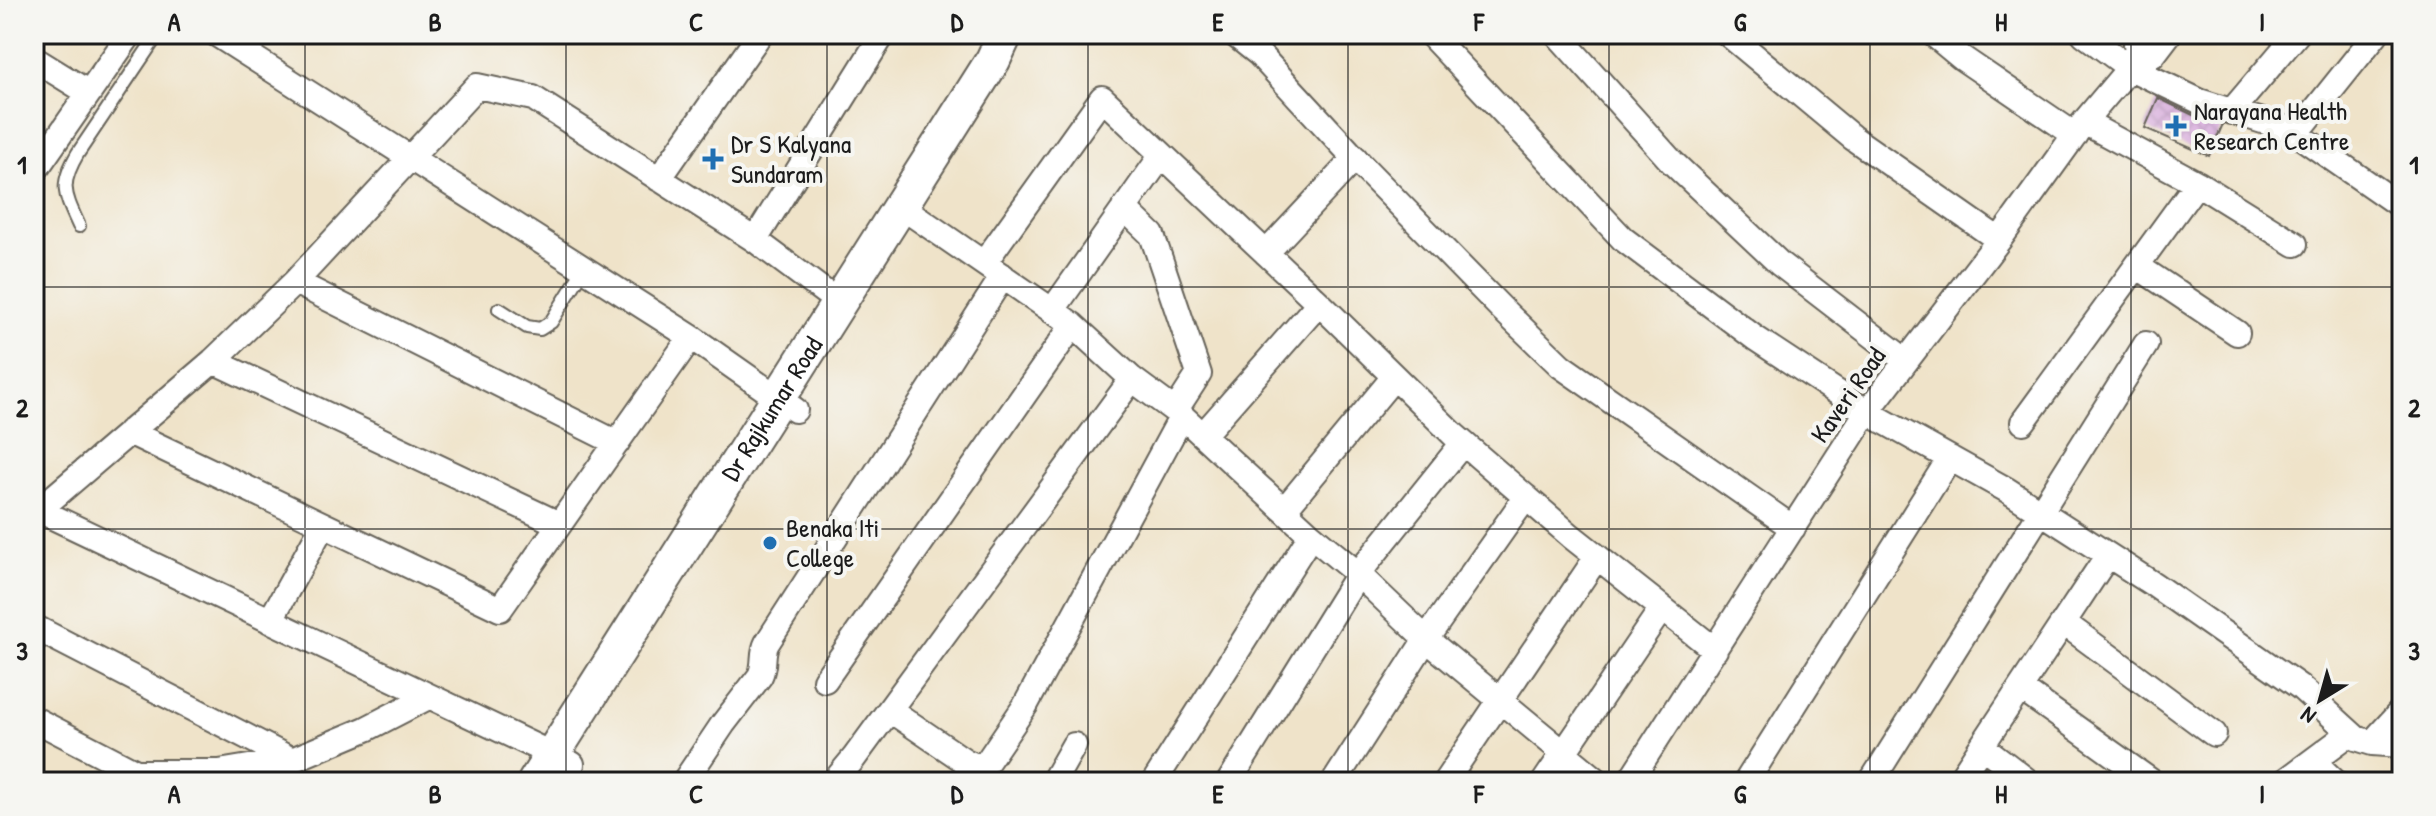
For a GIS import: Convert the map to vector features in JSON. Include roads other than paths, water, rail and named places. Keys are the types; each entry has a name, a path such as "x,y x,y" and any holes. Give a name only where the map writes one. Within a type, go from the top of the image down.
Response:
{"main road":[{"name":"Dr Rajkumar Road","path":"555,771 908,211 1005,34"},
{"name":"Dr Rajkumar Road","path":"786,404 838,302 1009,73 1027,34"}],"street":[{"path":"34,172 130,34"},
{"path":"216,34 241,41 411,158 691,337 786,404"},
{"path":"659,179 760,34"},
{"path":"755,240 883,34"},
{"path":"1234,34 1259,54 1355,158 1561,366 1793,528"},
{"path":"1430,34 1623,239 1755,338 1867,412 2040,511 2108,555 2300,687 2361,738 2402,745"},
{"path":"1557,34 1672,162 1780,264 1906,361"},
{"path":"1728,34 1853,138 1999,240"},
{"path":"1933,34 1962,58 2080,129 2197,183 2295,244"},
{"path":"2084,34 2199,101 2291,130 2400,203"},
{"name":"Kaveri Road","path":"2134,63 2136,44 2144,34"},
{"name":"Kaveri Road","path":"1629,782 1867,412 2080,129 2134,63 2153,55 2169,34"},
{"path":"2231,112 2297,34"},
{"path":"2296,134 2376,34"},
{"path":"34,59 89,93"},
{"path":"555,771 428,697 35,511 213,361 295,282 477,86 533,98 755,240 838,302"},
{"path":"684,782 760,676 764,669 763,650 767,643 993,270 1102,98 1463,443 1597,557 1715,650"},
{"path":"1052,311 1162,155"},
{"path":"1266,253 1355,158"},
{"path":"2023,422 2197,183"},
{"path":"890,710 965,761 976,766 987,762 1025,706 1199,374 1152,235 1124,208"},
{"path":"908,211 1073,325 1132,379 1203,435 1426,639 1599,782"},
{"path":"2137,266 2237,333"},
{"path":"295,282 617,443"},
{"path":"1203,435 1319,303"},
{"path":"825,680 1073,325"},
{"path":"129,432 500,609 691,337"},
{"path":"1871,782 2146,344"},
{"path":"213,361 559,524"},
{"path":"1284,510 1394,377"},
{"path":"834,782 1132,379"},
{"path":"1229,782 1358,574 1463,443"},
{"path":"1746,782 1950,458"},
{"path":"1334,782 1426,639 1526,497"},
{"path":"270,621 323,525"},
{"path":"1154,782 1311,535"},
{"path":"1958,782 2108,555"},
{"path":"1445,782 1597,557"},
{"path":"1544,782 1662,608"},
{"path":"2064,623 2214,734"},
{"path":"34,627 292,760"},
{"path":"2020,688 2152,782"},
{"path":"107,782 136,772 219,772 292,760 366,729 428,697"},
{"path":"2284,782 2313,761 2361,738 2402,710"},
{"path":"34,719 136,772"},
{"path":"1053,782 1074,745"},
{"path":"1982,746 2029,782"},
{"path":"2313,761 2335,782"}],"lane":[{"path":"79,226 69,203 66,173 158,34"},
{"path":"499,309 527,327 540,329 551,322 584,269"}],"place":[{"name":"Narayana Health Research Centre","path":"2176,126"},
{"name":"Dr S Kalyana Sundaram","path":"713,159"},
{"name":"Benaka Iti College","path":"770,543"}]}
